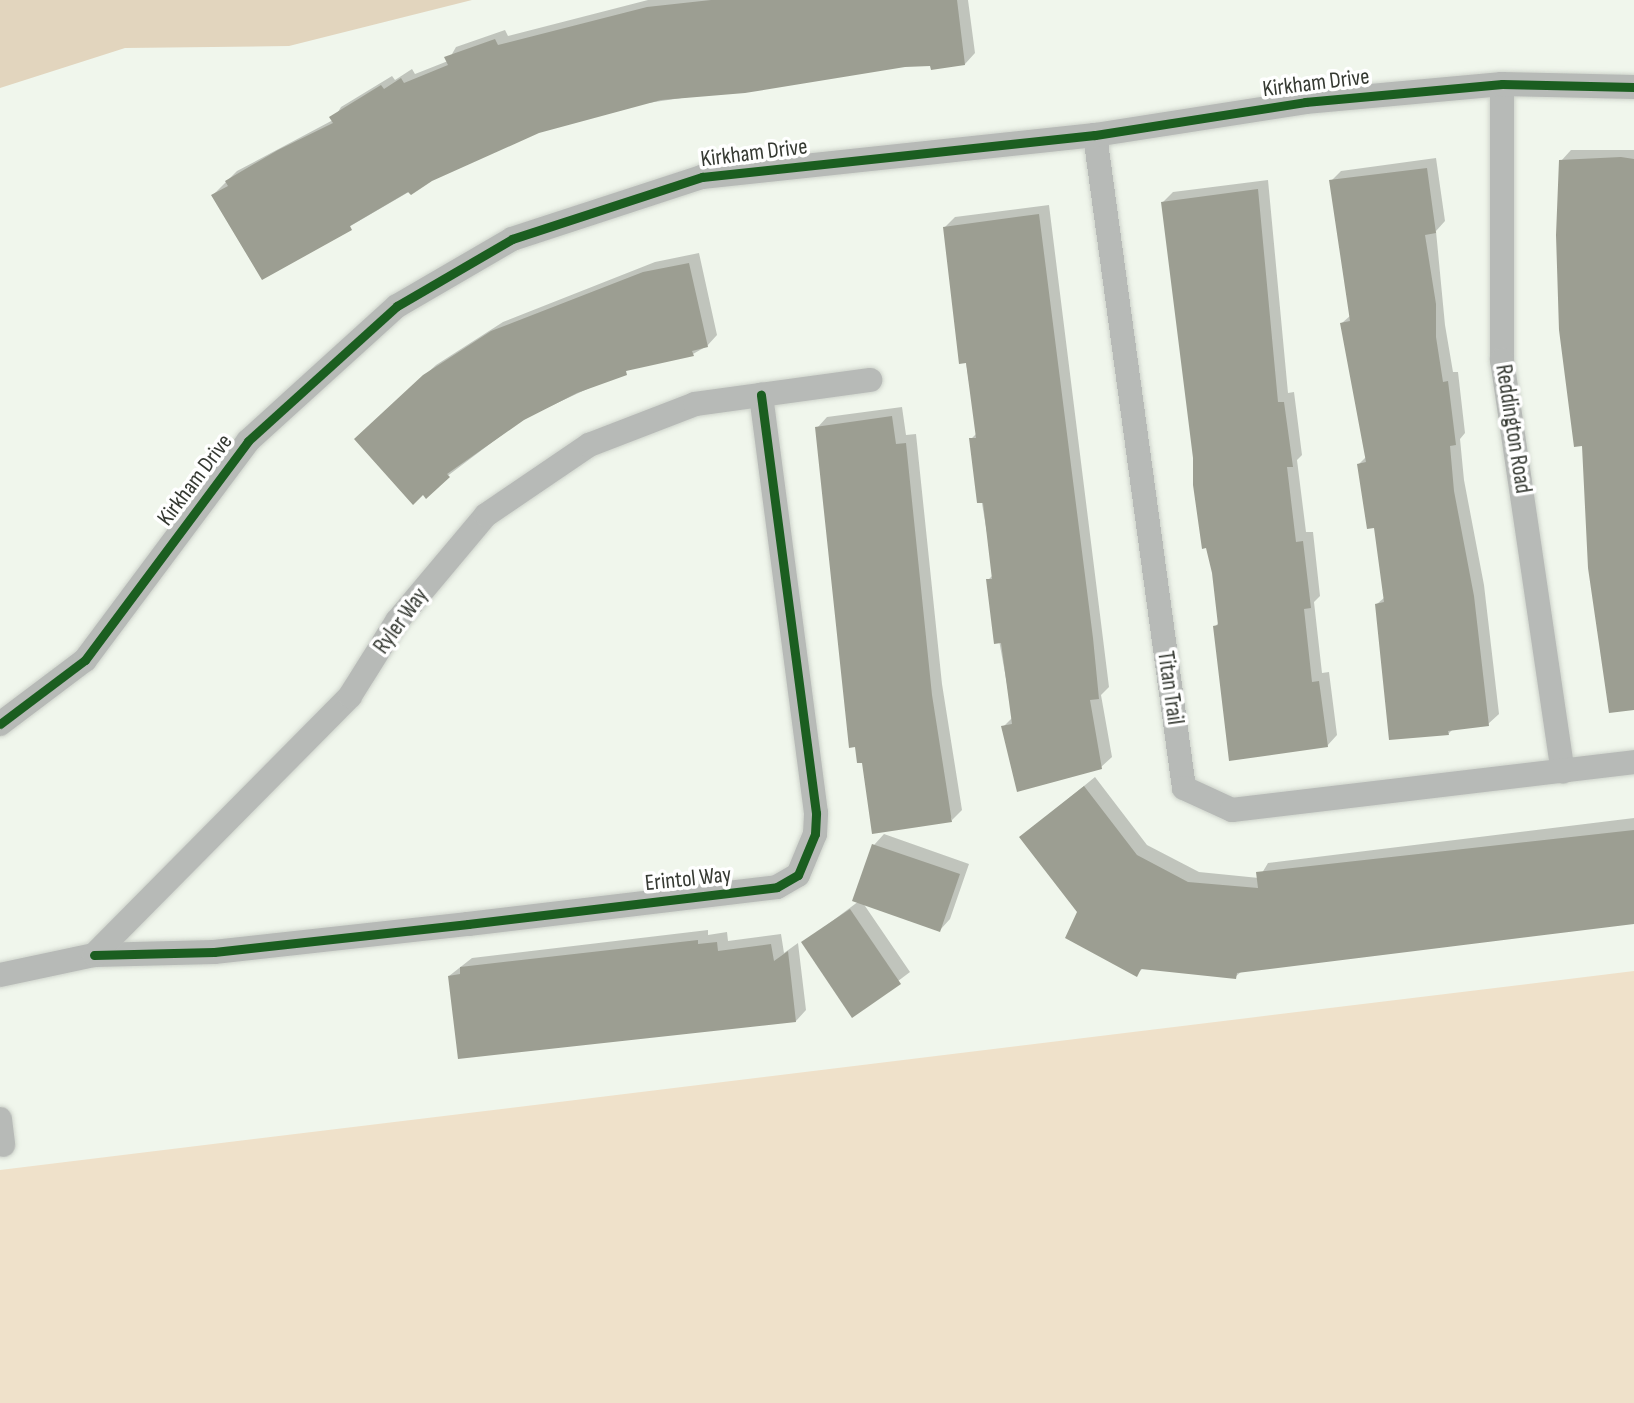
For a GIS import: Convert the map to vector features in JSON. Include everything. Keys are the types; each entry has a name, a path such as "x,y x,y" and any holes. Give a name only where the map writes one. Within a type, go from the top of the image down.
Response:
{"street":[{"name":"Kirkham Drive","path":"0,724 85,660 248,441 397,306 512,239 702,177 1095,135 1305,102 1502,83 1634,87"},
{"name":"Reddington Road","path":"1502,83 1502,360 1563,771"},
{"name":"Titan Trail","path":"1095,135 1184,788 1232,810 1634,762"},
{"name":"Ryler Way","path":"94,956 350,696 397,621 486,515 589,445 695,404 870,380"},
{"name":"Erintol Way","path":"94,956 214,951 468,924 777,887 798,875 815,834 816,813 761,395"},
{"path":"0,975 94,956"},
{"path":"0,1119 3,1145"}],"shaded area":[{"path":"0,0 472,0 289,46 125,48 0,88"},
{"path":"1634,971 1634,1403 0,1403 0,1170"}],"building":[{"path":"711,0 957,0 965,65 931,70 930,66 905,67 745,93 661,100 539,133 432,181 411,195 408,192 350,226 352,230 262,280 211,195 228,186 225,181 278,150 333,123 329,117 381,85 384,89 401,78 404,83 448,65 444,57 495,39 498,45 647,7"},
{"path":"1621,157 1634,159 1634,710 1609,713 1588,568 1582,446 1574,447 1559,330 1556,235 1559,160"},
{"path":"1427,168 1436,233 1425,235 1436,304 1436,337 1443,382 1448,381 1456,445 1450,446 1454,491 1474,596 1489,726 1448,731 1449,735 1389,740 1375,604 1384,602 1374,528 1367,529 1357,464 1366,462 1340,323 1350,321 1329,180"},
{"path":"1258,189 1278,402 1284,402 1293,467 1287,467 1296,542 1303,541 1311,608 1304,609 1312,682 1319,681 1328,747 1229,761 1213,626 1218,625 1212,573 1206,548 1202,549 1193,485 1193,458 1161,202"},
{"path":"1039,214 1093,638 1099,699 1090,700 1102,769 1017,792 1001,726 1012,724 1001,643 994,644 986,579 992,579 983,503 977,503 969,438 976,438 966,363 959,364 943,227"},
{"path":"689,263 708,347 692,351 694,356 626,371 627,375 577,393 524,420 447,474 450,477 426,499 423,495 413,505 354,439 423,375 491,331 643,272"},
{"path":"892,416 896,444 906,443 932,695 952,822 872,834 862,763 857,763 855,747 849,748 815,427"},
{"path":"1084,786 1137,855 1188,882 1258,888 1256,872 1634,830 1634,924 1237,973 1236,979 1141,969 1137,977 1065,938 1077,912 1019,837"},
{"path":"872,844 960,874 940,932 852,901"},
{"path":"850,909 901,984 852,1018 801,942"},
{"path":"698,940 698,944 717,942 718,951 771,944 774,961 788,951 796,1022 458,1059 448,976 460,974 460,967"}],"cycle path":[{"path":"0,724 85,660 248,441 397,306 512,239 702,177 1095,135 1305,102 1502,84 1634,87"},
{"path":"94,955 214,952 468,924 777,887 798,875 815,834 816,813 761,395"}]}
